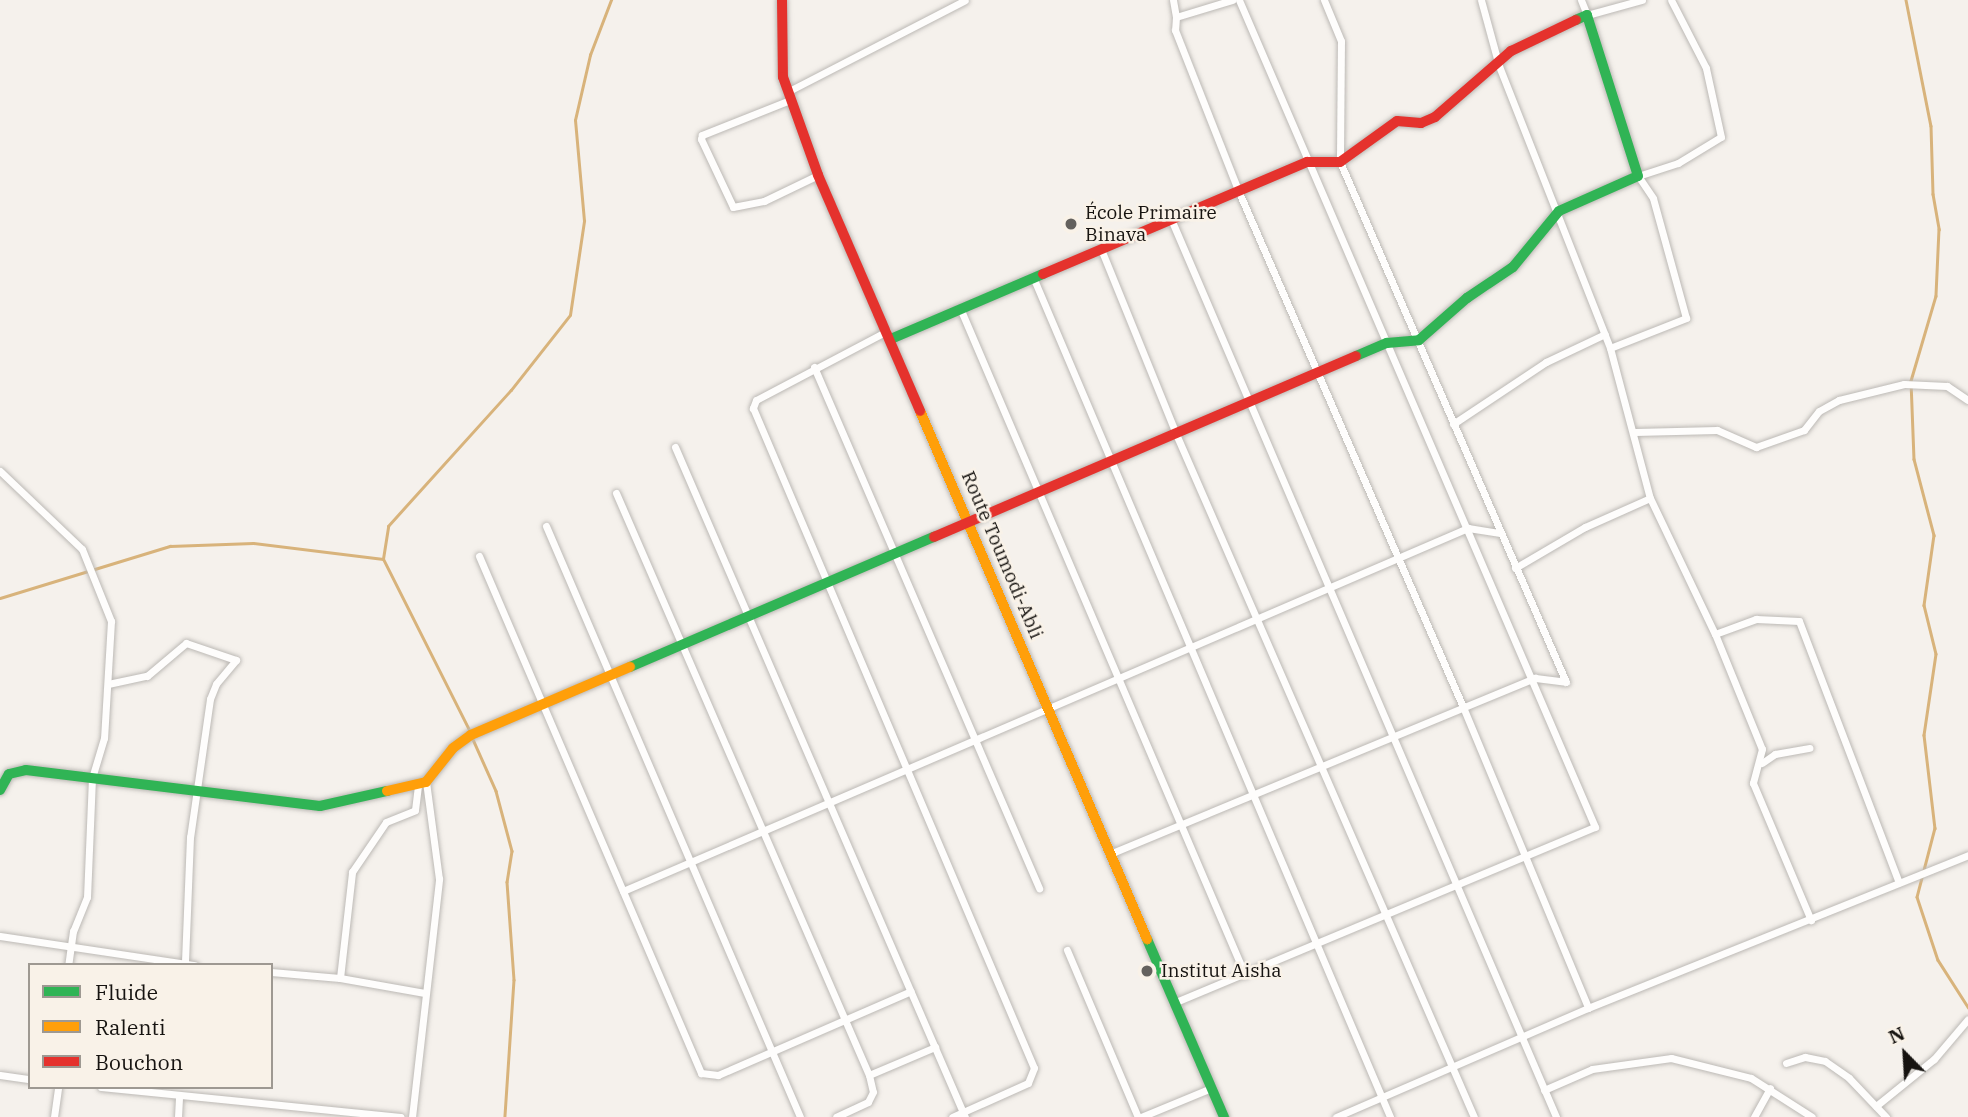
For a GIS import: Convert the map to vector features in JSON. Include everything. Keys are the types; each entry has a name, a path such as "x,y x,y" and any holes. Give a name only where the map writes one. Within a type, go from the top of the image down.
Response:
{"street":[{"name":"Route Toumodi-Abli","path":"782,0 789,96 818,175 1224,1117"},
{"path":"818,175 764,201 733,207 701,139 702,135 789,96 965,0"},
{"path":"1176,17 1232,0"},
{"path":"1176,1002 1388,917 1595,827 1535,678 1307,162 1239,0"},
{"path":"1112,853 1535,678 1566,682 1340,162 1341,41 1324,0"},
{"path":"1482,0 1499,66 1559,211 1605,334 1635,432 1650,498 1715,634 1762,749 1761,764 1753,783 1811,920"},
{"path":"1581,0 1638,176 1653,198 1686,318 1609,348"},
{"path":"952,1117 964,1115 1028,1083 1034,1068 827,584 754,408 756,400 814,367 1238,190 1307,162 1340,162 1397,121 1421,123 1434,117 1530,38 1587,15 1642,0"},
{"path":"340,978 352,872 389,820 415,810 422,783 461,741 1387,343 1419,340 1468,298 1513,267 1559,211 1638,176 1678,163 1721,136 1706,68 1671,0"},
{"path":"1173,1 1175,30 1238,190 1463,707 1588,1007"},
{"path":"1171,219 1391,738 1556,1117"},
{"path":"1101,249 1176,433 1474,1117"},
{"path":"1033,277 1109,462 1390,1117"},
{"path":"960,308 1245,975"},
{"path":"1453,424 1546,362 1605,334"},
{"path":"814,367 1039,888"},
{"path":"1635,432 1717,430 1756,447 1804,430 1819,411 1839,400 1904,384 1947,386 1968,400"},
{"path":"675,447 964,1115"},
{"path":"0,471 80,546 91,564 111,621 104,738 92,778 87,897 70,947 68,963"},
{"path":"616,493 869,1076 872,1097 836,1117"},
{"path":"1515,568 1585,527 1650,498"},
{"path":"546,526 692,860 800,1117"},
{"path":"623,891 1048,706 1468,528 1499,533"},
{"path":"479,556 701,1073 718,1075 911,991"},
{"path":"1715,634 1756,619 1799,621 1899,883"},
{"path":"0,936 186,963 190,837 212,692 236,659 182,644 147,676 108,684"},
{"path":"1761,764 1775,754 1809,748"},
{"path":"0,790 5,777 16,771 320,806 422,783"},
{"path":"412,1117 439,879 422,783"},
{"path":"1336,1117 1588,1007 1968,856"},
{"path":"1068,950 1140,1117 1211,1088"},
{"path":"273,972 340,978 425,993"},
{"path":"1876,1106 1934,1059 1968,1019"},
{"path":"869,1076 935,1047"},
{"path":"1786,1063 1805,1056 1825,1061 1885,1117"},
{"path":"1544,1090 1592,1069 1648,1058 1732,1070 1770,1088 1812,1117"},
{"path":"0,1075 28,1079"},
{"path":"1754,1117 1770,1088"},
{"path":"54,1117 58,1089"},
{"path":"123,1089 400,1117"},
{"path":"178,1117 179,1094"}],"waterway":[{"path":"469,730 383,559 388,526 511,390 570,315 584,221 575,120 590,55 611,0"},
{"path":"1906,0 1931,126 1933,194 1939,229 1936,296 1911,381 1914,459 1934,535 1924,605 1936,654 1924,735 1935,828 1917,897 1938,960 1968,1007"},
{"path":"0,598 170,546 253,543 383,559"},
{"path":"472,737 496,791 512,851 507,882 514,980 505,1117"}],"traffic: fast":[{"path":"1356,356 1387,343 1419,340 1467,298 1513,267 1559,211 1638,176 1587,15 1576,20"},
{"path":"891,339 1043,274"},
{"path":"630,667 934,537"},
{"path":"0,790 9,774 26,770 320,806 387,791"},
{"path":"1147,939 1224,1117"}],"traffic: slow":[{"path":"920,411 1147,939"},
{"path":"387,791 426,782 453,748 471,735 630,667"}],"traffic: jam":[{"path":"782,0 783,77 818,175 920,411"},
{"path":"1043,274 1307,162 1340,162 1397,121 1421,123 1435,117 1511,51 1576,20"},
{"path":"934,537 1356,356"}],"place":[{"name":"École Primaire Binava","path":"1071,224"},
{"name":"Institut Aisha","path":"1147,971"}]}
